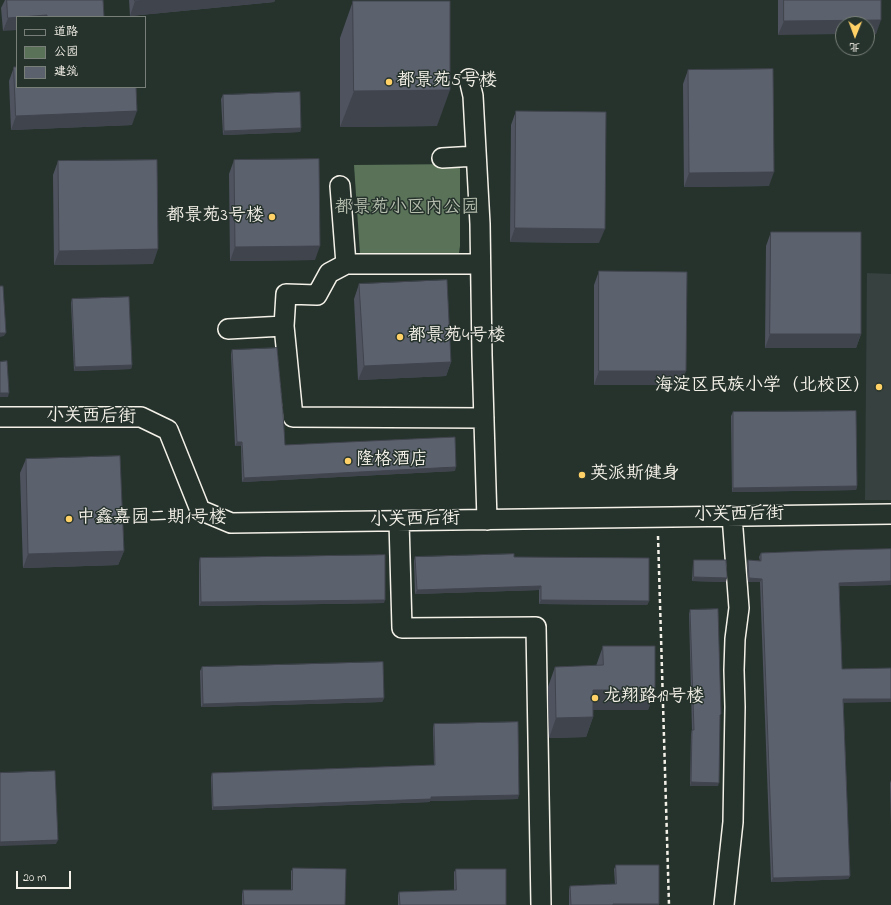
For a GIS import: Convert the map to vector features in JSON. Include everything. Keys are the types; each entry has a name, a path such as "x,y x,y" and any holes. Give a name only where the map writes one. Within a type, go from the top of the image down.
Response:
{"street":[{"path":"469,79 473,96 480,224 486,520"},
{"path":"442,158 476,156"},
{"path":"340,186 346,264"},
{"path":"480,264 346,264 329,273 317,295 286,294 284,326 293,416 484,418"},
{"path":"228,329 284,326"},
{"name":"小关西后街","path":"0,417 141,417 168,430 200,510 231,523 891,514"},
{"path":"724,905 733,822 735,707 734,670 735,639 739,608 732,516"},
{"path":"399,521 402,628 536,627 541,905"}],"path":[{"path":"658,518 669,905"}],"shaded area":[{"name":"海淀区民族小学（北校区）","path":"867,273 891,274 891,500 865,500"}],"green space":[{"name":"都景苑小区内公园","path":"460,164 459,253 360,254 354,165"}],"building":[{"path":"7,0 103,0 104,16 47,15 16,16 16,17 8,18"},
{"path":"784,0 881,0 881,20 875,20 875,16 835,16 835,20 784,21"},
{"path":"353,1 450,1 450,90 354,91"},
{"path":"14,67 16,67 16,88 136,88 137,111 16,116"},
{"path":"773,69 774,172 689,173 688,70"},
{"path":"300,92 301,128 224,131 223,95"},
{"path":"516,111 606,112 605,229 515,228"},
{"name":"都景苑3号楼","path":"319,159 320,246 235,247 234,160"},
{"path":"157,160 158,249 59,251 58,161"},
{"path":"771,232 861,232 861,334 770,334"},
{"path":"599,271 687,272 686,371 599,371"},
{"name":"都景苑4号楼","path":"447,280 451,362 364,366 359,284"},
{"path":"0,286 3,286 6,333 0,333"},
{"path":"129,297 132,365 75,367 72,299"},
{"path":"277,348 285,445 455,437 456,467 244,478 242,442 237,442 232,350"},
{"path":"7,361 9,393 0,393 0,362"},
{"path":"856,411 857,486 733,488 733,412"},
{"name":"中鑫嘉园二期1号楼","path":"120,456 124,551 28,554 26,459"},
{"path":"891,549 891,581 839,583 842,669 891,668 891,699 843,699 850,876 773,878 762,579 749,578 748,560 761,561 761,553"},
{"path":"514,554 514,557 649,558 649,601 541,600 541,586 417,590 415,557"},
{"path":"385,555 385,600 201,602 200,558"},
{"path":"694,560 726,560 727,578 694,577"},
{"path":"718,609 721,714 719,783 691,782 692,730 694,730 690,610"},
{"path":"603,646 655,646 655,690 593,690 593,717 556,718 555,667 603,665"},
{"path":"383,662 384,698 203,704 202,667"},
{"path":"518,722 519,795 431,797 431,799 213,807 212,773 435,765 434,724"},
{"path":"55,771 58,840 0,842 0,773"},
{"path":"616,865 659,865 659,904 571,905 570,886 616,884"},
{"path":"293,868 346,869 345,905 244,905 243,890 292,890"},
{"path":"456,869 506,869 506,905 400,905 399,892 456,890"}],"place":[{"name":"都景苑5号楼","path":"389,82"},
{"name":"都景苑3号楼","path":"272,217"},
{"name":"都景苑4号楼","path":"400,337"},
{"name":"海淀区民族小学（北校区）","path":"879,387"},
{"name":"隆格酒店","path":"348,461"},
{"name":"英派斯健身","path":"582,475"},
{"name":"中鑫嘉园二期1号楼","path":"69,519"},
{"name":"龙翔路19号楼","path":"595,698"}]}
